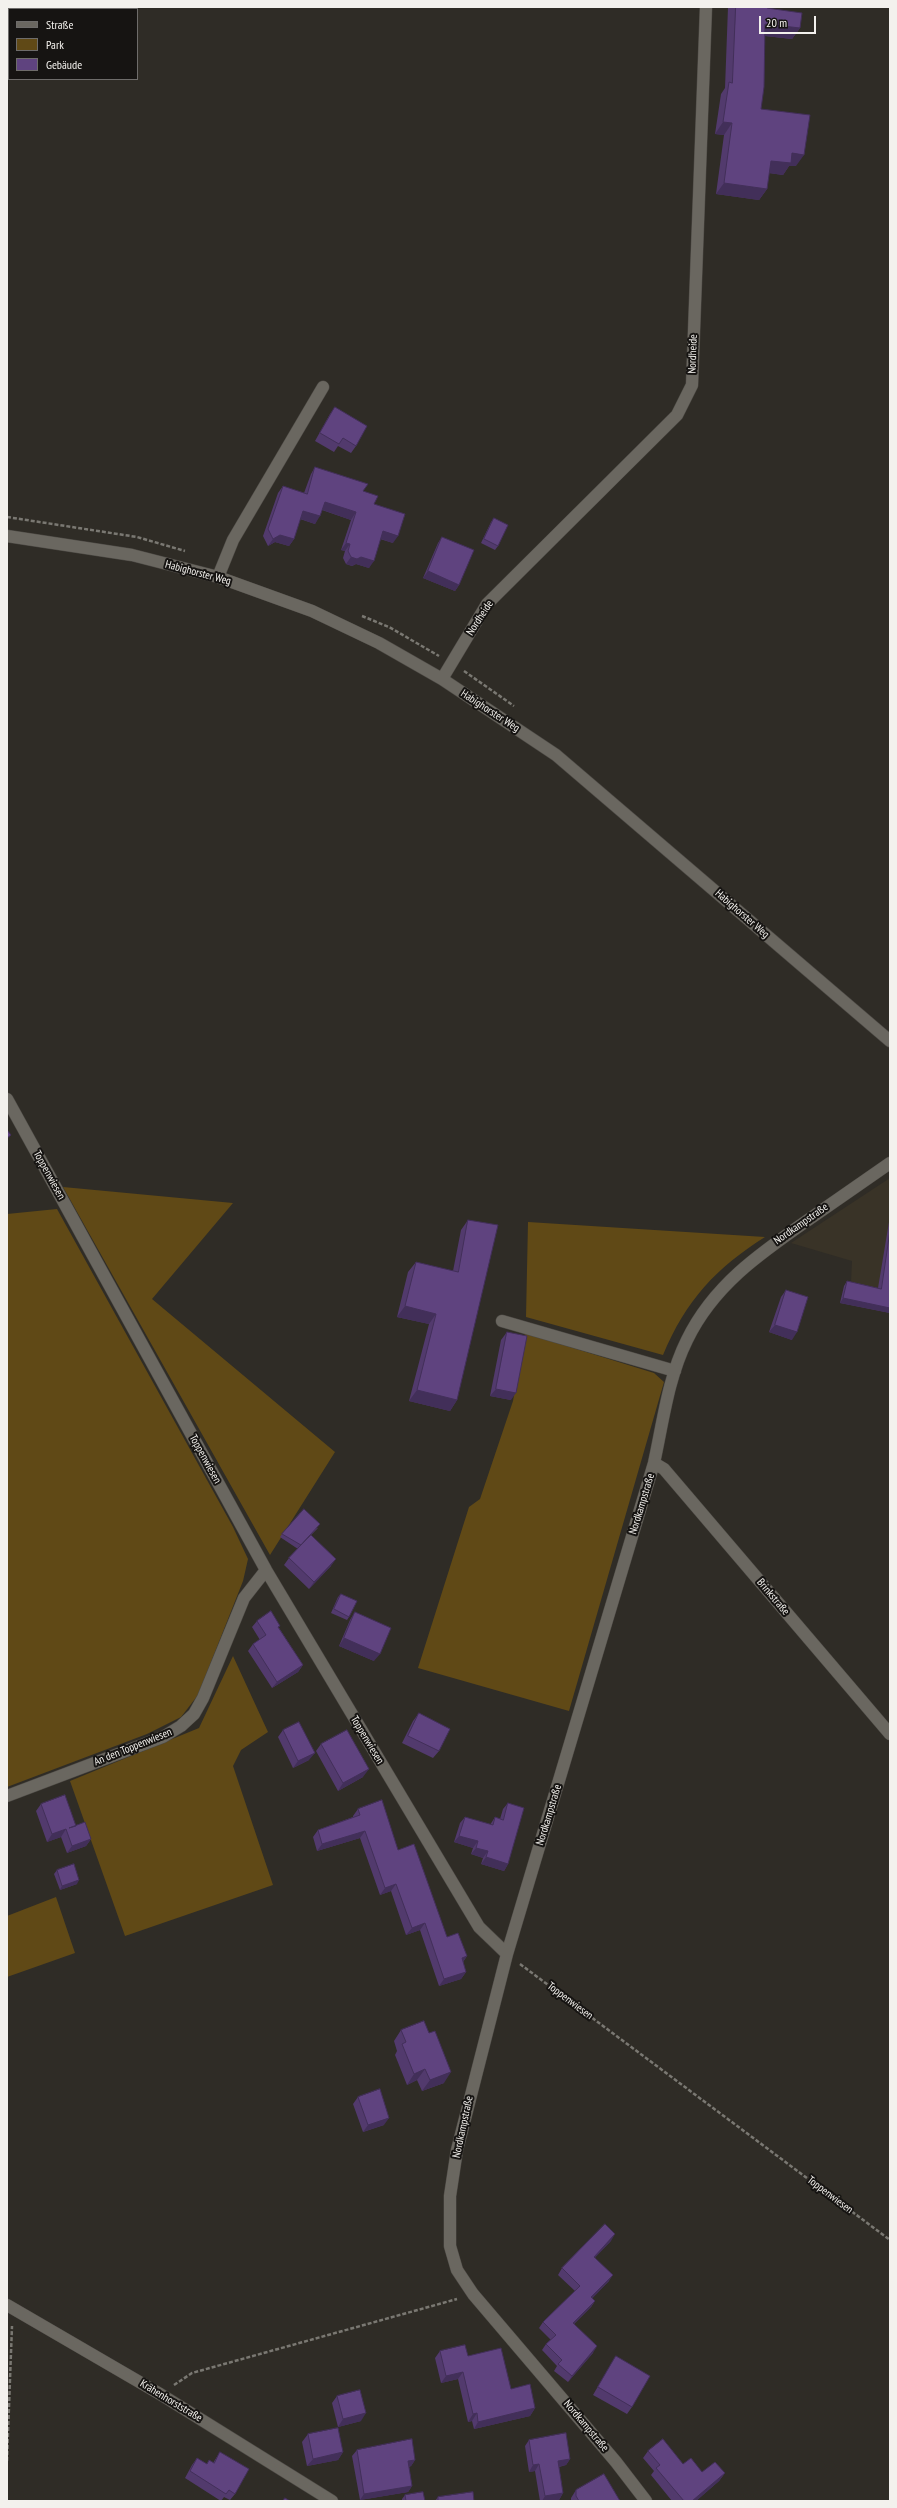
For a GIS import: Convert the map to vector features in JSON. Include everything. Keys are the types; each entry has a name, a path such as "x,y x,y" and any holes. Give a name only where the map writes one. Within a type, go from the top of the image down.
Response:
{"street":[{"name":"Nordheide","path":"442,679 487,604 677,415 692,385 706,7"},
{"path":"218,577 233,540 323,387"},
{"name":"Habighorster Weg","path":"7,536 132,555 218,577 312,611 379,643 442,679 556,755 890,1040"},
{"name":"Toppenwiesen","path":"7,1099 266,1570 478,1927 507,1954"},
{"name":"Nordkampstraße","path":"646,2501 616,2462 473,2294 457,2270 450,2246 450,2196 469,2098 507,1954 654,1463 675,1371 686,1341 702,1312 727,1281 762,1252 890,1163"},
{"path":"502,1321 675,1371"},
{"name":"Brinkstraße","path":"654,1463 664,1469 890,1734"},
{"name":"An den Toppenwiesen","path":"7,1796 163,1737 181,1726 194,1714 203,1698 244,1598 266,1570"},
{"name":"Krähenhorststraße","path":"10,2306 160,2394 332,2501"}],"path":[{"name":"Toppenwiesen","path":"507,1954 890,2240"},
{"path":"160,2394 192,2373 473,2294"},
{"path":"7,2461 10,2306"}],"shaded area":[{"path":"890,1178 890,1291 851,1282 852,1261 791,1243"}],"green space":[{"path":"63,1187 233,1203 152,1299 335,1452 270,1555"},
{"path":"57,1209 233,1527 248,1559 243,1581 198,1695 181,1717 147,1734 7,1787 7,1214"},
{"path":"528,1222 765,1237 717,1273 704,1287 682,1318 663,1355 526,1317"},
{"path":"525,1333 654,1373 664,1382 569,1711 418,1668 469,1507 480,1499 513,1401"},
{"path":"233,1656 268,1732 241,1750 233,1766 273,1885 125,1936 70,1781 199,1728"},
{"path":"56,1897 75,1953 7,1977 7,1916"}],"building":[{"path":"736,7 767,7 802,13 800,28 765,24 764,87 761,109 810,115 804,155 792,153 791,163 771,161 767,189 724,183 732,123 723,122 729,82 732,83"},
{"path":"335,407 367,426 356,446 343,438 339,444 320,433"},
{"path":"315,467 368,484 363,491 378,496 374,504 405,514 398,536 383,531 374,561 361,557 357,559 351,557 348,551 350,544 346,543 356,512 325,502 320,516 303,511 294,539 280,535 273,539 268,529 283,486 307,494"},
{"path":"494,518 508,525 498,546 484,539"},
{"path":"442,537 474,550 459,585 428,571"},
{"path":"7,1130 11,1135 7,1138"},
{"path":"468,1220 498,1225 457,1400 417,1390 436,1314 405,1306 416,1262 458,1272"},
{"path":"890,1231 890,1308 843,1298 847,1281 881,1289"},
{"path":"786,1290 808,1297 797,1332 775,1325"},
{"path":"507,1332 527,1336 516,1393 496,1389"},
{"path":"304,1509 320,1524 301,1545 282,1534"},
{"path":"311,1535 336,1559 314,1582 289,1558"},
{"path":"341,1594 357,1601 349,1617 334,1609"},
{"path":"271,1611 280,1626 278,1627 303,1665 277,1682 253,1644 266,1635 257,1621"},
{"path":"355,1612 391,1628 380,1654 344,1638"},
{"path":"419,1713 450,1729 439,1751 408,1736"},
{"path":"299,1722 315,1753 298,1761 283,1730"},
{"path":"347,1730 369,1769 343,1783 321,1744"},
{"path":"65,1795 76,1825 85,1822 91,1839 72,1846 66,1829 52,1834 41,1804"},
{"path":"382,1800 398,1850 414,1844 447,1937 458,1933 467,1956 462,1958 466,1972 444,1979 425,1923 412,1928 396,1884 385,1888 365,1831 322,1844 318,1830 360,1815 358,1809"},
{"path":"508,1803 524,1808 508,1864 486,1857 488,1851 476,1848 478,1841 459,1836 465,1817 493,1825 495,1817 503,1820"},
{"path":"74,1864 79,1880 62,1886 57,1870"},
{"path":"424,2021 429,2033 435,2031 451,2072 430,2080 425,2069 414,2074 402,2044 406,2042 401,2030"},
{"path":"380,2089 389,2118 368,2125 358,2097"},
{"path":"605,2224 615,2234 594,2257 613,2275 591,2297 595,2301 573,2323 597,2346 572,2376 558,2364 562,2360 546,2344 556,2335 543,2322 580,2286 562,2268"},
{"path":"465,2345 468,2356 501,2348 511,2389 530,2384 535,2408 478,2422 477,2413 473,2414 463,2372 446,2376 440,2351"},
{"path":"616,2356 650,2376 632,2407 598,2387"},
{"path":"360,2390 366,2413 343,2419 337,2396"},
{"path":"338,2428 343,2452 313,2459 308,2434"},
{"path":"566,2433 570,2459 558,2461 563,2493 545,2496 539,2464 533,2465 529,2440"},
{"path":"412,2439 415,2460 408,2461 412,2486 364,2494 357,2450"},
{"path":"663,2439 683,2464 691,2458 702,2472 715,2462 725,2473 692,2501 684,2501 656,2468 660,2465 648,2451"},
{"path":"220,2452 249,2469 235,2494 229,2490 226,2494 190,2471 197,2458 207,2464 209,2460 214,2463"},
{"path":"604,2474 620,2501 579,2501 576,2496 576,2490"},
{"path":"423,2492 425,2501 406,2501 405,2495"},
{"path":"473,2492 474,2501 438,2501 438,2497"},
{"path":"285,2498 290,2501 283,2501"}]}
